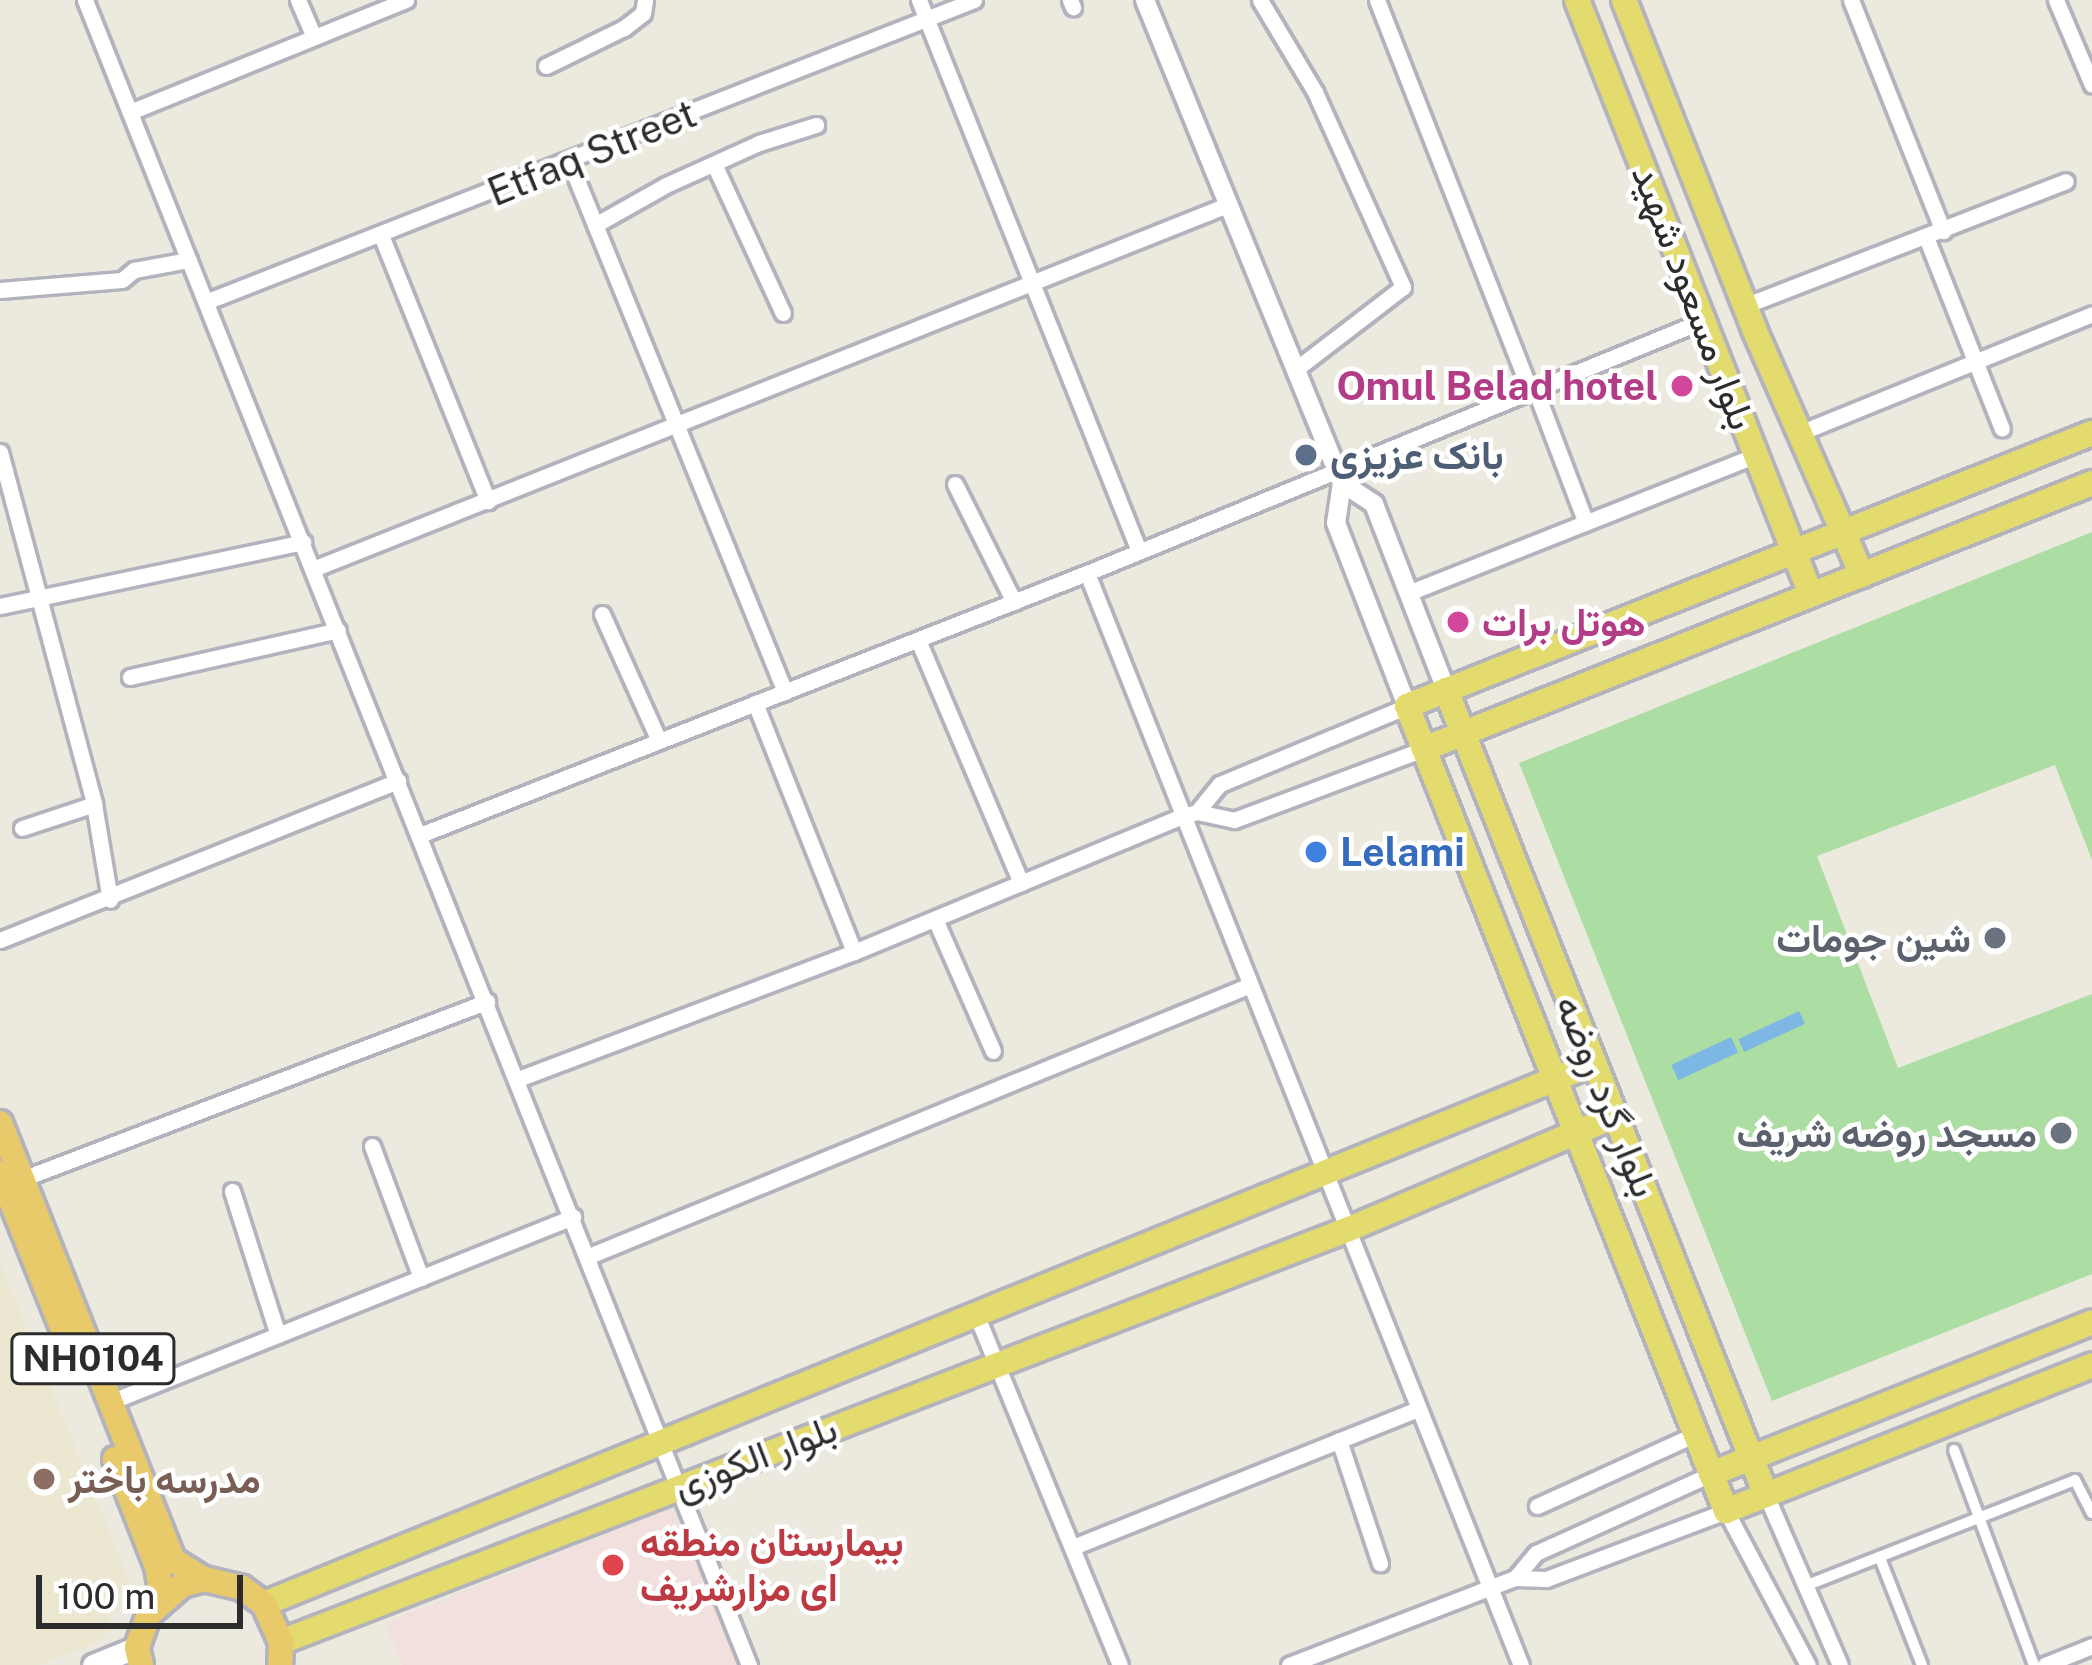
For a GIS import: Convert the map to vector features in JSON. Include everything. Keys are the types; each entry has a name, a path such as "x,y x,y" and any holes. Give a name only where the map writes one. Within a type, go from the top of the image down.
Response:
{"highway":[{"name":"NH0104","path":"0,1123 11,1176 157,1566 162,1598"},
{"name":"NH0104","path":"11,1176 173,1560 205,1580 226,1581 264,1604"},
{"path":"139,1656 149,1614 162,1598 205,1580"},
{"path":"264,1604 280,1654"}],"main road":[{"name":"بلوار مسعود شهید","path":"1577,0 1811,595"},
{"name":"بلوار مسعود شهید","path":"1624,0 1797,434 1862,575"},
{"path":"1711,331 1749,317"},
{"path":"1407,706 2092,433"},
{"path":"1424,749 2092,483"},
{"name":"بلوار گرد روضه","path":"1446,690 1766,1495"},
{"name":"بلوار گرد روضه","path":"1407,706 1726,1511"},
{"name":"بلوار الکوزی","path":"264,1604 1594,1063"},
{"name":"بلوار الکوزی","path":"280,1654 677,1488 1349,1229 1616,1116"},
{"path":"1711,1474 2092,1322"},
{"path":"1726,1511 2092,1364"},
{"path":"93,1665 139,1656"}],"street":[{"path":"85,0 749,1665"},
{"path":"298,0 314,37"},
{"path":"130,112 406,0"},
{"path":"546,66 624,28 643,13 645,0"},
{"path":"919,0 1139,551"},
{"name":"Etfaq Street","path":"208,301 570,163 974,0"},
{"path":"518,1079 854,952 1190,814 1220,784 1407,706 1336,523 1339,477 1145,0"},
{"path":"1260,0 1315,92 1403,287 1295,370"},
{"path":"1377,0 1586,523"},
{"path":"1851,0 2002,429"},
{"path":"2056,0 2092,85"},
{"path":"596,225 714,164 816,125"},
{"path":"570,163 785,692"},
{"path":"714,164 783,314"},
{"path":"1749,317 2066,181"},
{"path":"313,569 1227,205"},
{"path":"381,235 488,501"},
{"path":"0,290 122,280 134,270 189,260"},
{"path":"1797,434 2092,314"},
{"path":"420,835 1139,551 1339,477 1532,390 1711,331"},
{"path":"0,452 94,804 110,900"},
{"path":"1408,593 1754,456"},
{"path":"1339,477 1374,504 1446,690"},
{"path":"955,484 1014,602"},
{"path":"0,606 303,542"},
{"path":"1087,573 1190,814 1248,986 1328,1174 1521,1665"},
{"path":"602,614 659,741"},
{"path":"130,677 338,630"},
{"path":"918,640 1021,883"},
{"path":"755,704 854,952"},
{"path":"1190,814 1234,820 1424,749"},
{"path":"0,940 110,900 398,781"},
{"path":"22,828 94,804"},
{"path":"935,919 993,1052"},
{"path":"589,1256 1248,986"},
{"path":"11,1176 487,1000"},
{"path":"372,1146 421,1278"},
{"path":"232,1191 278,1335"},
{"path":"110,1402 573,1216"},
{"path":"976,1314 1120,1665"},
{"path":"1072,1547 1418,1409"},
{"path":"1537,1506 1696,1435"},
{"path":"1339,1440 1380,1563"},
{"path":"1954,1450 2034,1665"},
{"path":"1515,1577 1536,1553 1711,1474"},
{"path":"1805,1586 2075,1480 2092,1513"},
{"path":"1766,1495 1840,1665"},
{"path":"1289,1665 1515,1577 1546,1579 1726,1511 1808,1665"},
{"path":"1880,1558 1922,1665"},
{"path":"2045,1665 2092,1646"}],"shaded area":[{"name":"مدرسه باختر","path":"0,1262 130,1583 117,1598 103,1640 38,1665 0,1665"},
{"name":"بیمارستان منطقه ای مزارشریف","path":"674,1507 738,1665 402,1665 385,1623"}],"green space":[{"path":"2092,532 2092,860 2055,765 1817,856 1898,1068 2092,994 2092,1274 1772,1401 1519,763"}],"water":[{"path":"1799,1011 1805,1024 1744,1052 1738,1039"},
{"path":"1731,1037 1738,1052 1678,1080 1671,1065"}],"place":[{"name":"Omul Belad hotel","path":"1682,386"},
{"name":"بانک عزیزی","path":"1306,455"},
{"name":"هوتل برات","path":"1458,622"},
{"name":"Lelami","path":"1316,852"},
{"name":"شین جومات","path":"1995,938"},
{"name":"مسجد روضه شریف","path":"2061,1133"},
{"name":"مدرسه باختر","path":"44,1479"},
{"name":"بیمارستان منطقه ای مزارشریف","path":"613,1565"}]}
